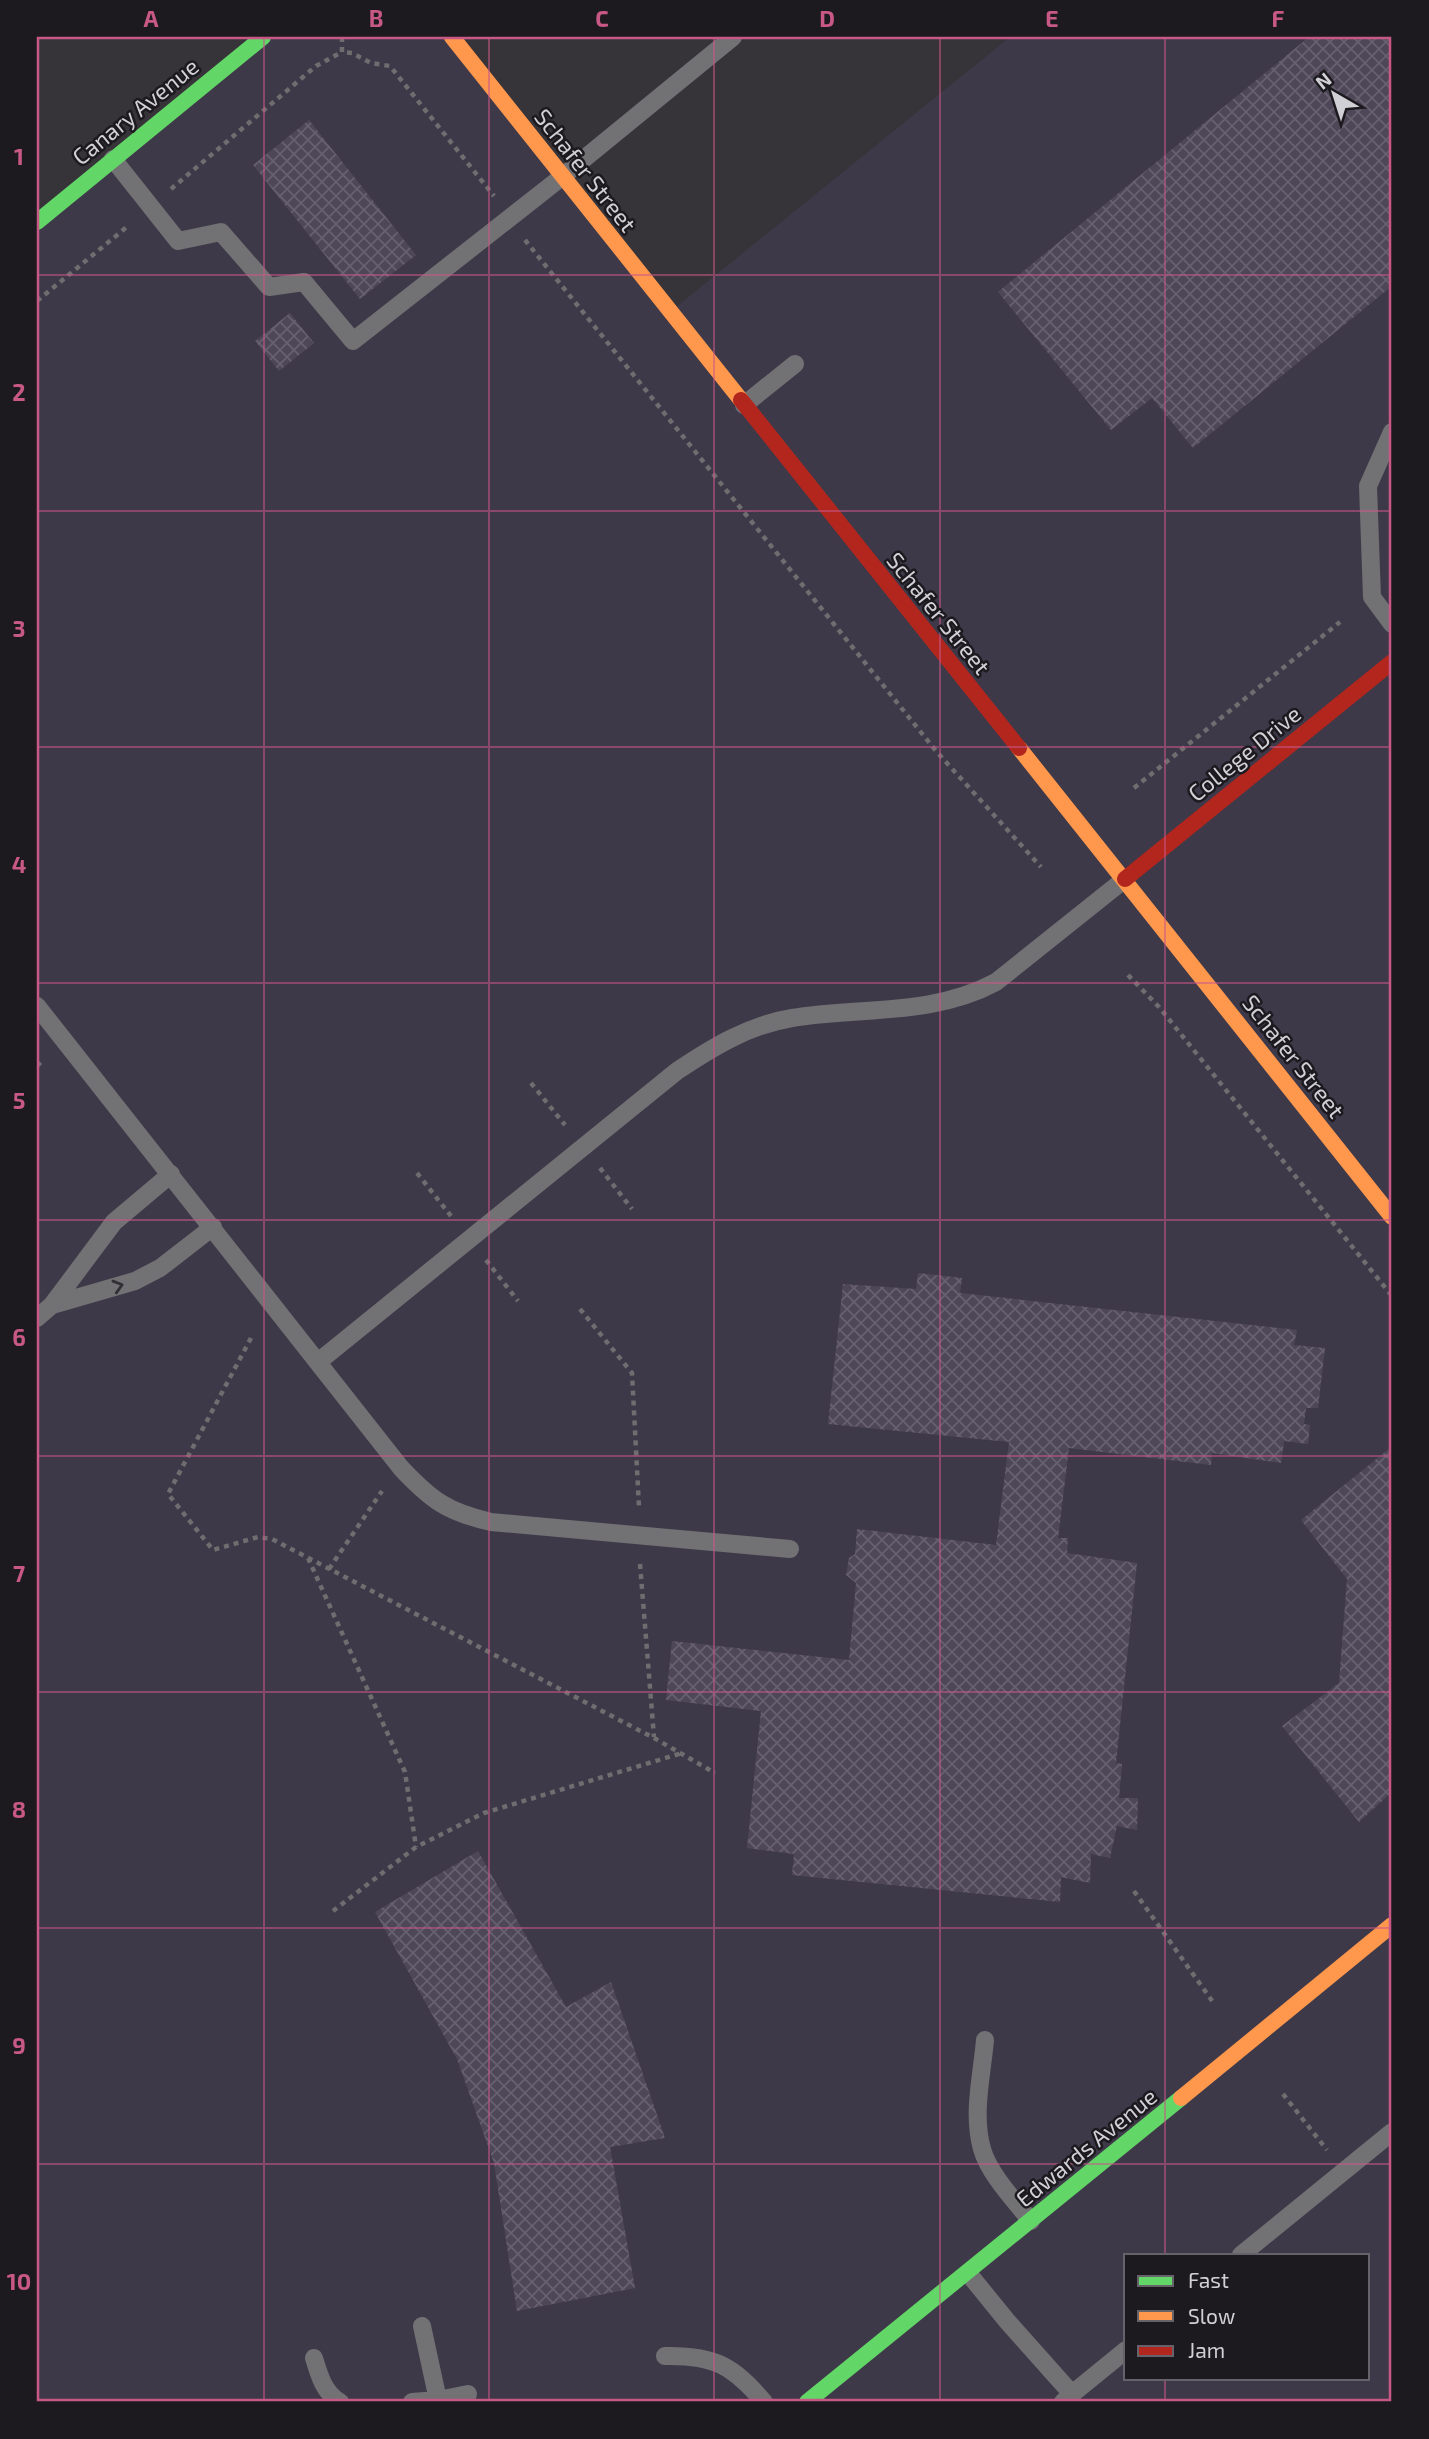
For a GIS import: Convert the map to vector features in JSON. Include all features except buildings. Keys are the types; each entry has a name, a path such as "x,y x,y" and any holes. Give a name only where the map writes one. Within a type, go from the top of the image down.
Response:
{"street":[{"name":"Canary Avenue","path":"37,222 263,37"},
{"name":"Schafer Street","path":"452,37 1392,1217"},
{"name":"College Drive","path":"1125,879 1392,662"},
{"name":"Edwards Avenue","path":"807,2402 1392,1925"}],"lane":[{"path":"113,159 178,241 221,233 269,287 304,282 352,341 563,176 733,37"},
{"path":"744,405 795,364"},
{"path":"1392,432 1368,486 1372,597 1392,624"},
{"path":"318,1362 677,1071 718,1045 743,1031 792,1018 919,1006 961,998 981,990 996,982 1125,879"},
{"path":"37,1006 401,1468 425,1494 468,1517 491,1522 790,1549"},
{"path":"37,1318 52,1305 114,1222 171,1174"},
{"path":"52,1305 135,1281 160,1268 213,1227"},
{"path":"985,2040 978,2112 982,2150 1001,2183 1031,2221"},
{"path":"1242,2254 1392,2132"},
{"path":"968,2273 1067,2398 1124,2352"},
{"path":"422,2326 438,2401"},
{"path":"665,2356 699,2357 715,2361 735,2371 764,2402"},
{"path":"314,2358 319,2378 332,2398 340,2402"},
{"path":"412,2402 438,2401 468,2394"}],"path":[{"path":"342,37 342,52"},
{"path":"170,190 325,59 342,52 352,53 371,63 390,66 936,751 1041,867"},
{"path":"37,301 128,226"},
{"path":"1134,788 1340,622"},
{"path":"1128,975 1159,1007 1392,1296"},
{"path":"37,1066 43,1060"},
{"path":"531,1083 568,1128"},
{"path":"599,1167 632,1209"},
{"path":"417,1173 454,1220"},
{"path":"486,1260 518,1301"},
{"path":"251,1338 168,1494 213,1550 258,1537 272,1539 682,1753 715,1773"},
{"path":"329,1569 382,1491"},
{"path":"307,1557 405,1772 416,1847"},
{"path":"333,1910 416,1847 484,1813 682,1753"},
{"path":"1134,1891 1215,2005"},
{"path":"1283,2094 1332,2156"}],"shaded area":[{"path":"263,37 452,37 670,312 1010,37 1392,37 1392,2402 37,2402 37,222"}],"traffic: fast":[{"path":"37,222 263,37"},
{"path":"807,2402 1181,2098"}],"traffic: slow":[{"path":"452,37 741,400"},
{"path":"1019,748 1392,1217"},
{"path":"1181,2098 1392,1925"}],"traffic: jam":[{"path":"741,400 1019,748"},
{"path":"1125,879 1392,662"}]}
